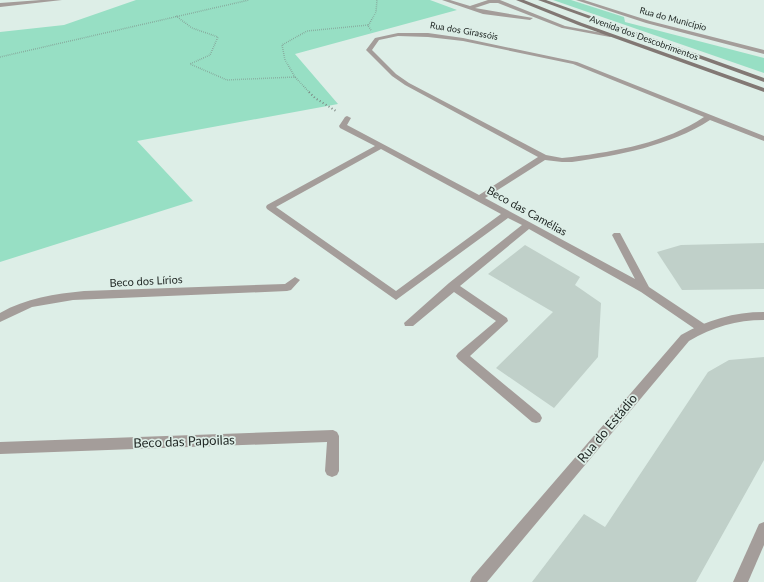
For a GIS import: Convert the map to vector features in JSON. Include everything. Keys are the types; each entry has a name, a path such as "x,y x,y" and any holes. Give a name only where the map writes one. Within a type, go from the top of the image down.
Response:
{"main road":[{"name":"Avenida dos Descobrimentos","path":"519,0 610,35 764,90"},
{"name":"Avenida dos Descobrimentos","path":"541,0 764,80"}],"street":[{"path":"0,6 59,0"},
{"path":"445,0 483,12 548,21"},
{"path":"476,0 483,3"},
{"path":"469,8 497,0 576,31 610,35"},
{"name":"Rua do Município","path":"578,0 648,22 764,52"},
{"name":"Rua dos Girassóis","path":"382,37 421,34 443,36 575,63 764,139"},
{"path":"382,37 372,41 369,45 369,50 398,78 544,157 562,160 632,148 673,137 697,126 709,117"},
{"name":"Beco das Camélias","path":"347,118 344,126 645,289 702,328"},
{"path":"381,146 270,207 396,296 507,214"},
{"path":"479,198 544,157"},
{"path":"409,323 528,226"},
{"path":"617,235 645,289"},
{"name":"Beco dos Lírios","path":"0,318 23,306 53,299 84,296 287,287 295,280"},
{"path":"453,286 503,321 462,356 536,418"},
{"name":"Rua do Estádio","path":"477,582 685,338 702,328 745,315 764,316"},
{"name":"Beco das Papoilas","path":"0,448 333,436 332,471"},
{"path":"740,582 764,529"}],"path":[{"path":"0,57 249,0"},
{"path":"368,25 376,12 377,0"},
{"path":"176,16 192,28 218,36 210,55 190,64 227,80 295,77"},
{"path":"368,25 372,31 382,37"},
{"path":"347,118 315,98 295,77 286,60 282,45 307,31 368,25"}],"green space":[{"path":"136,0 430,0 457,10 295,54 338,104 137,141 193,201 0,262 0,32 64,25"},
{"path":"553,0 571,0 624,17 625,22 764,58 764,73"}],"building":[{"path":"764,243 764,289 682,290 657,252 681,245"},
{"path":"525,245 580,277 575,285 601,303 598,357 554,408 496,368 553,312 488,274"},
{"path":"764,357 764,460 696,582 532,582 584,514 605,527 708,372 729,360"}]}
